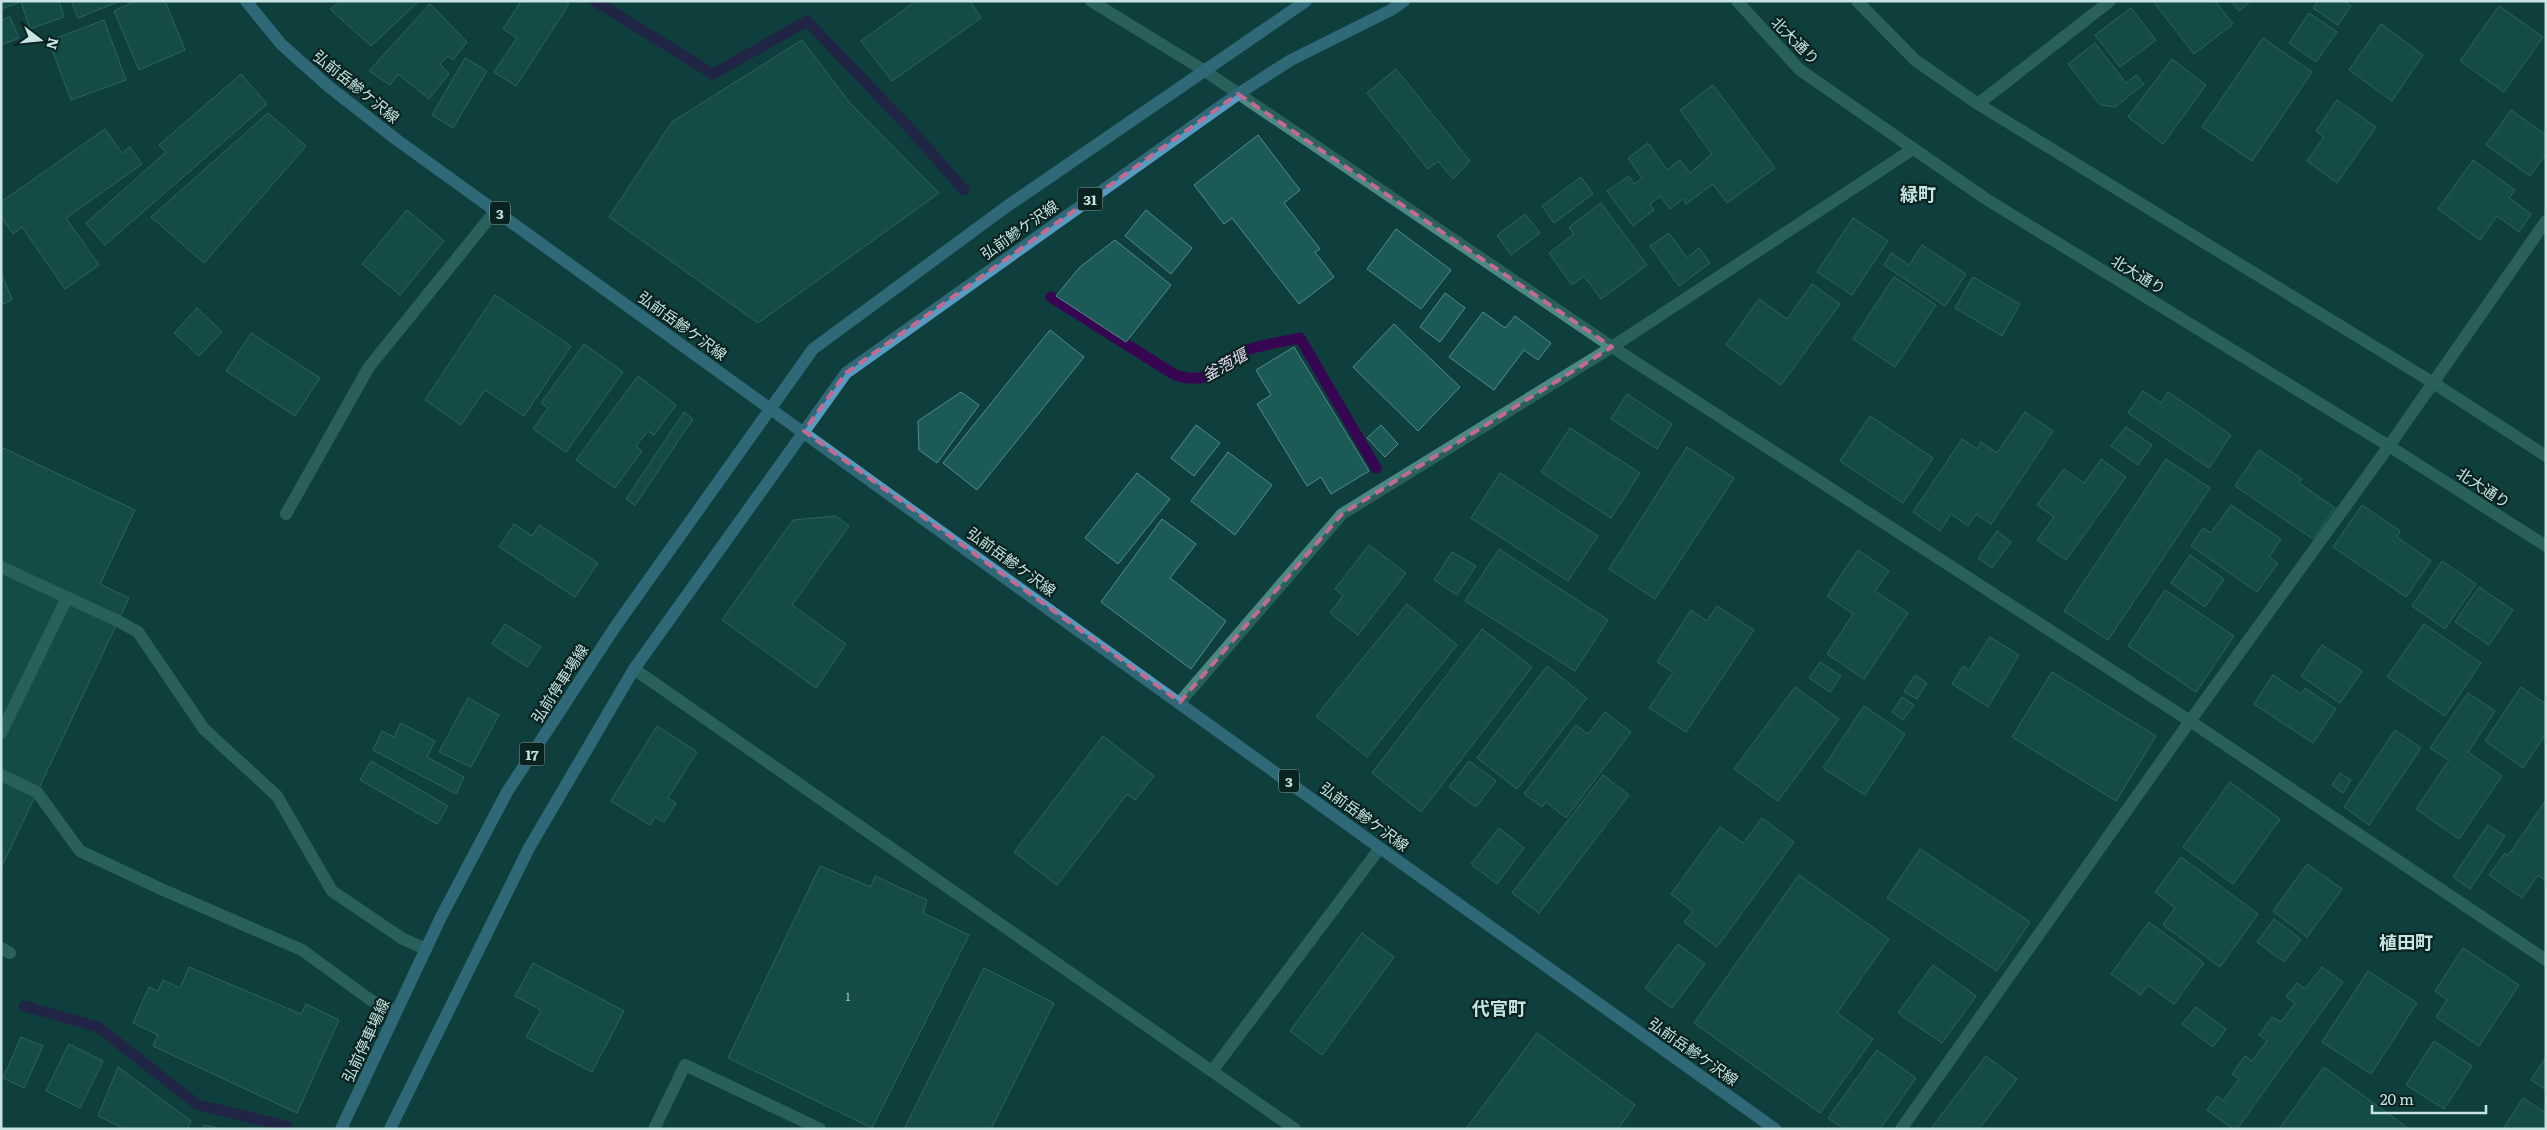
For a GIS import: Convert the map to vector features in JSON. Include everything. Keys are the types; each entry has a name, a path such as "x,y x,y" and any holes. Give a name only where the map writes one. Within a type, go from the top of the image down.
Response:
{"main road":[{"name":"弘前岳鰺ケ沢線","path":"246,1 281,44 328,86 397,140 804,431 1380,848 1775,1129"},
{"name":"弘前鰺ケ沢線","path":"770,408 814,350 1006,207 1306,1"},
{"name":"弘前鰺ケ沢線","path":"804,431 846,373 1238,94 1291,60 1391,10 1404,1"},
{"name":"弘前停車場線","path":"341,1129 426,949 507,792 615,628 770,408"},
{"path":"390,1129 529,848 634,670 804,431"}],"street":[{"path":"1091,1 1205,71 1612,347 2190,721 2546,960"},
{"name":"北大通り","path":"1737,1 1800,70 1913,150 1986,199 2389,446 2546,546"},
{"path":"1857,1 1915,60 1978,104 2432,382 2546,456"},
{"path":"1978,104 2110,1"},
{"path":"1180,702 1342,514 1612,347 1913,150"},
{"path":"286,514 369,367 496,210"},
{"path":"1901,1129 2190,721 2389,446 2546,221"},
{"path":"1,567 138,632 204,728 277,796 332,891 403,939 426,949"},
{"path":"1,733 67,598"},
{"path":"634,670 1295,1129"},
{"path":"1,775 37,792 80,851 161,889 302,950 372,1001 396,1012"},
{"path":"1212,1071 1380,848"},
{"path":"654,1129 685,1065 820,1129"}],"highlighted area":[{"path":"1238,94 1612,347 1342,514 1180,702 804,431 846,373"}],"building":[{"path":"1,1 59,1 64,17 30,29 21,2 1,9"},
{"path":"71,1 120,1 78,18"},
{"path":"136,1 165,1 185,50 139,70 114,11"},
{"path":"342,1 419,1 371,46 330,9"},
{"path":"521,1 564,1 569,4 516,86 494,72 517,38 503,29"},
{"path":"916,1 970,1 981,18 892,81 861,41"},
{"path":"2153,1 2215,1 2233,24 2194,54"},
{"path":"2231,1 2251,1 2239,11"},
{"path":"2318,1 2344,1 2351,6 2338,25 2313,8"},
{"path":"430,4 467,42 453,60 448,56 440,64 449,74 429,99 398,74 390,85 369,71"},
{"path":"2499,6 2543,37 2504,92 2460,61"},
{"path":"2131,8 2156,40 2120,67 2095,35"},
{"path":"2309,13 2337,32 2316,62 2289,43"},
{"path":"10,17 19,38 1,45 1,20"},
{"path":"104,20 126,80 71,100 49,41"},
{"path":"2381,24 2423,55 2392,101 2349,70"},
{"path":"2263,38 2312,72 2252,161 2202,127"},
{"path":"802,40 850,103 939,193 758,323 609,217 672,122"},
{"path":"2095,43 2126,83 2136,75 2144,84 2115,107 2100,105 2068,64"},
{"path":"465,58 487,71 453,128 432,115"},
{"path":"2172,59 2206,85 2163,144 2128,117"},
{"path":"1396,69 1470,161 1453,179 1438,161 1428,169 1367,93"},
{"path":"241,74 267,104 105,245 86,223 166,152 159,145"},
{"path":"1713,85 1775,168 1727,203 1713,184 1686,204 1683,199 1670,209 1660,196 1650,204 1654,210 1633,226 1607,191 1629,176 1634,184 1642,178 1628,158 1648,143 1667,170 1680,160 1690,173 1712,154 1680,110"},
{"path":"2337,100 2376,127 2337,183 2307,161 2324,137 2316,131"},
{"path":"2511,110 2546,135 2546,154 2530,176 2486,145"},
{"path":"268,113 306,146 204,263 151,217"},
{"path":"105,129 122,153 130,147 142,164 66,218 99,265 65,289 22,227 13,234 1,217 1,202"},
{"path":"1258,135 1300,190 1284,203 1320,249 1315,252 1334,277 1299,304 1232,218 1224,224 1194,185"},
{"path":"2473,160 2515,190 2509,198 2531,214 2519,232 2497,216 2480,240 2438,209"},
{"path":"1581,177 1593,194 1554,223 1542,206"},
{"path":"1601,203 1647,265 1601,299 1584,276 1572,285 1549,253 1574,234 1569,227"},
{"path":"407,210 444,241 400,295 362,264"},
{"path":"1146,210 1192,248 1171,274 1125,236"},
{"path":"1525,214 1540,233 1511,255 1497,235"},
{"path":"1853,218 1888,241 1852,295 1817,272"},
{"path":"1396,229 1451,270 1421,309 1367,269"},
{"path":"1669,233 1687,258 1699,248 1710,263 1679,286 1650,246"},
{"path":"1115,240 1171,285 1126,342 1056,296 1080,267"},
{"path":"1922,245 1966,274 1945,306 1884,265 1891,253 1909,265"},
{"path":"1,272 12,300 1,305"},
{"path":"1894,277 1936,305 1895,367 1853,339"},
{"path":"1973,277 2020,304 2002,336 1955,308"},
{"path":"1812,284 1840,304 1781,385 1726,345 1759,299 1787,319"},
{"path":"1445,293 1465,308 1440,342 1420,327"},
{"path":"495,295 571,346 524,416 485,390 461,425 425,400"},
{"path":"197,308 222,332 199,356 174,333"},
{"path":"1483,312 1505,328 1515,316 1551,343 1538,360 1524,350 1494,390 1449,357"},
{"path":"1394,324 1460,387 1418,431 1353,367"},
{"path":"1050,330 1084,357 977,490 943,463"},
{"path":"251,333 320,378 295,416 226,371"},
{"path":"584,344 623,372 566,452 533,429 548,408 541,403"},
{"path":"1294,347 1369,471 1331,494 1321,477 1307,486 1257,404 1271,395 1256,370"},
{"path":"638,376 676,405 654,435 648,431 636,446 642,451 615,488 576,460"},
{"path":"2143,391 2161,403 2168,392 2231,435 2209,468 2128,413"},
{"path":"961,392 979,405 937,463 919,450 918,421"},
{"path":"1627,394 1672,424 1657,449 1611,419"},
{"path":"684,412 693,419 635,505 626,499"},
{"path":"2025,412 2053,431 1991,524 1976,514 1968,526 1951,514 1940,531 1913,512 1962,439 1977,449 1981,442 1997,453"},
{"path":"1870,416 1933,458 1903,503 1840,461"},
{"path":"1196,425 1220,443 1194,476 1171,458"},
{"path":"1381,425 1398,444 1385,457 1367,438"},
{"path":"2126,427 2152,445 2138,465 2111,446"},
{"path":"1570,428 1640,473 1611,518 1541,472"},
{"path":"1,447 135,510 100,584 129,598 1,868"},
{"path":"1687,447 1734,478 1655,599 1609,569"},
{"path":"2259,450 2302,479 2299,483 2335,508 2313,539 2235,486"},
{"path":"1228,452 1272,485 1235,535 1191,501"},
{"path":"2101,459 2126,477 2066,560 2037,540 2054,517 2037,505 2064,469 2084,483"},
{"path":"2166,459 2210,488 2108,640 2064,611"},
{"path":"1137,473 1170,499 1118,564 1085,538"},
{"path":"1500,473 1598,536 1568,581 1471,518"},
{"path":"2231,505 2281,539 2269,557 2278,563 2257,592 2191,546 2203,528 2211,533"},
{"path":"2362,505 2400,531 2397,537 2431,561 2406,597 2333,547"},
{"path":"836,516 849,526 792,605 846,644 816,688 722,620 793,520"},
{"path":"1162,519 1196,544 1170,578 1226,621 1191,669 1101,602"},
{"path":"514,524 532,536 539,525 598,563 575,597 499,547"},
{"path":"1997,531 2011,542 1992,568 1978,558"},
{"path":"1369,545 1406,573 1358,635 1330,613 1343,596 1335,589"},
{"path":"1499,549 1608,620 1575,671 1465,601"},
{"path":"1858,550 1889,571 1875,591 1908,613 1864,679 1827,654 1853,614 1827,596"},
{"path":"1452,552 1476,566 1457,595 1434,580"},
{"path":"2190,555 2224,579 2205,607 2171,583"},
{"path":"2442,561 2476,584 2445,629 2412,606"},
{"path":"2479,587 2513,610 2489,645 2455,622"},
{"path":"2165,590 2234,636 2196,692 2128,646"},
{"path":"1407,604 1457,645 1367,757 1316,716"},
{"path":"1717,606 1754,630 1686,732 1649,708 1673,672 1657,662 1691,610 1707,621"},
{"path":"505,624 541,647 527,667 492,644"},
{"path":"2424,624 2481,663 2445,716 2387,677"},
{"path":"1482,629 1532,667 1421,812 1372,773"},
{"path":"1990,637 2019,655 1988,707 1952,684 1963,666 1969,670"},
{"path":"2322,645 2362,671 2340,703 2301,676"},
{"path":"1820,662 1841,676 1830,692 1809,678"},
{"path":"1547,666 1587,698 1517,789 1477,758"},
{"path":"2052,672 2156,736 2116,801 2012,737"},
{"path":"1915,675 1927,683 1917,699 1904,692"},
{"path":"2273,675 2301,694 2305,688 2336,709 2313,743 2254,704"},
{"path":"1795,687 1839,719 1778,801 1734,769"},
{"path":"2521,687 2546,704 2546,734 2523,768 2485,741"},
{"path":"2468,693 2495,711 2468,752 2502,776 2459,839 2416,809 2449,760 2430,748"},
{"path":"1902,697 1914,705 1903,720 1892,712"},
{"path":"468,698 499,715 471,767 439,752"},
{"path":"1864,706 1905,734 1865,795 1823,768"},
{"path":"1605,712 1631,732 1566,818 1546,802 1542,807 1524,794 1576,725 1588,734"},
{"path":"401,723 435,741 427,757 464,777 456,794 373,750 382,731 394,737"},
{"path":"657,726 697,752 668,798 676,803 664,822 655,817 650,825 611,801"},
{"path":"2395,730 2421,748 2369,825 2344,807"},
{"path":"1103,736 1154,776 1135,800 1127,794 1057,885 1014,852"},
{"path":"371,761 448,806 437,824 360,780"},
{"path":"1469,761 1496,781 1476,807 1449,787"},
{"path":"2340,773 2351,780 2343,793 2332,785"},
{"path":"1603,775 1629,795 1539,913 1512,893"},
{"path":"2230,782 2280,819 2233,884 2183,847"},
{"path":"2546,800 2546,881 2538,875 2522,898 2489,875 2505,853 2508,856"},
{"path":"1762,818 1794,842 1717,947 1684,922 1693,911 1671,894 1720,827 1743,843"},
{"path":"2488,825 2505,836 2470,889 2453,877"},
{"path":"1499,828 1524,848 1497,884 1471,864"},
{"path":"1920,849 2030,922 1997,971 1887,898"},
{"path":"2181,857 2258,914 2220,967 2163,925 2175,908 2155,892"},
{"path":"2307,864 2342,889 2307,937 2273,911"},
{"path":"820,866 871,887 875,876 927,900 923,913 969,935 872,1128 728,1058"},
{"path":"1799,875 1889,939 1837,1013 1873,1039 1820,1113 1694,1023"},
{"path":"2274,919 2301,939 2284,962 2257,942"},
{"path":"2149,922 2204,963 2174,1004 2148,985 2141,995 2111,974"},
{"path":"1362,933 1394,957 1322,1055 1290,1031"},
{"path":"1678,944 1705,964 1672,1008 1645,988"},
{"path":"2463,948 2519,985 2479,1046 2436,1017 2447,1000 2435,991"},
{"path":"533,963 624,1011 592,1072 526,1037 541,1010 515,996"},
{"path":"1933,965 1976,996 1942,1043 1898,1013"},
{"path":"189,967 301,1014 306,1004 339,1020 297,1113 153,1046 158,1035 133,1023 149,987 158,991 163,980 180,988"},
{"path":"2322,967 2343,982 2237,1129 2233,1129 2207,1110 2217,1096 2223,1101 2239,1079 2232,1074 2245,1056 2252,1061 2267,1041 2259,1035 2272,1017 2281,1022 2295,1003 2286,997 2297,983 2305,989"},
{"path":"984,968 1054,1003 991,1129 908,1129 905,1127"},
{"path":"2368,971 2417,1003 2371,1074 2322,1042"},
{"path":"2196,1007 2226,1029 2213,1047 2182,1024"},
{"path":"1537,1033 1635,1105 1618,1129 1466,1129"},
{"path":"21,1037 43,1046 24,1088 3,1078"},
{"path":"2434,1041 2472,1066 2444,1109 2406,1085"},
{"path":"69,1044 103,1061 80,1108 46,1091"},
{"path":"1877,1050 1916,1078 1880,1129 1844,1129 1828,1118"},
{"path":"1986,1056 2017,1079 1979,1129 1935,1129 1932,1127"},
{"path":"2546,1057 2546,1090 2531,1080"},
{"path":"118,1067 191,1121 187,1129 125,1129 98,1116"},
{"path":"2324,1067 2409,1129 2279,1129"},
{"path":"2523,1098 2546,1113 2546,1129 2503,1129"},
{"path":"204,1125 223,1129 202,1129"}],"waterway":[{"path":"595,1 713,74 807,21 914,133 964,190"},
{"name":"釜萢堰","path":"1051,297 1175,375 1189,378 1199,378 1208,375 1236,354 1247,350 1300,338 1376,468"},
{"path":"24,1006 98,1027 198,1105 287,1126"}],"district":[{"name":"緑町","path":"1918,193"},
{"name":"植田町","path":"2406,941"},
{"name":"代官町","path":"1499,1007"}]}
